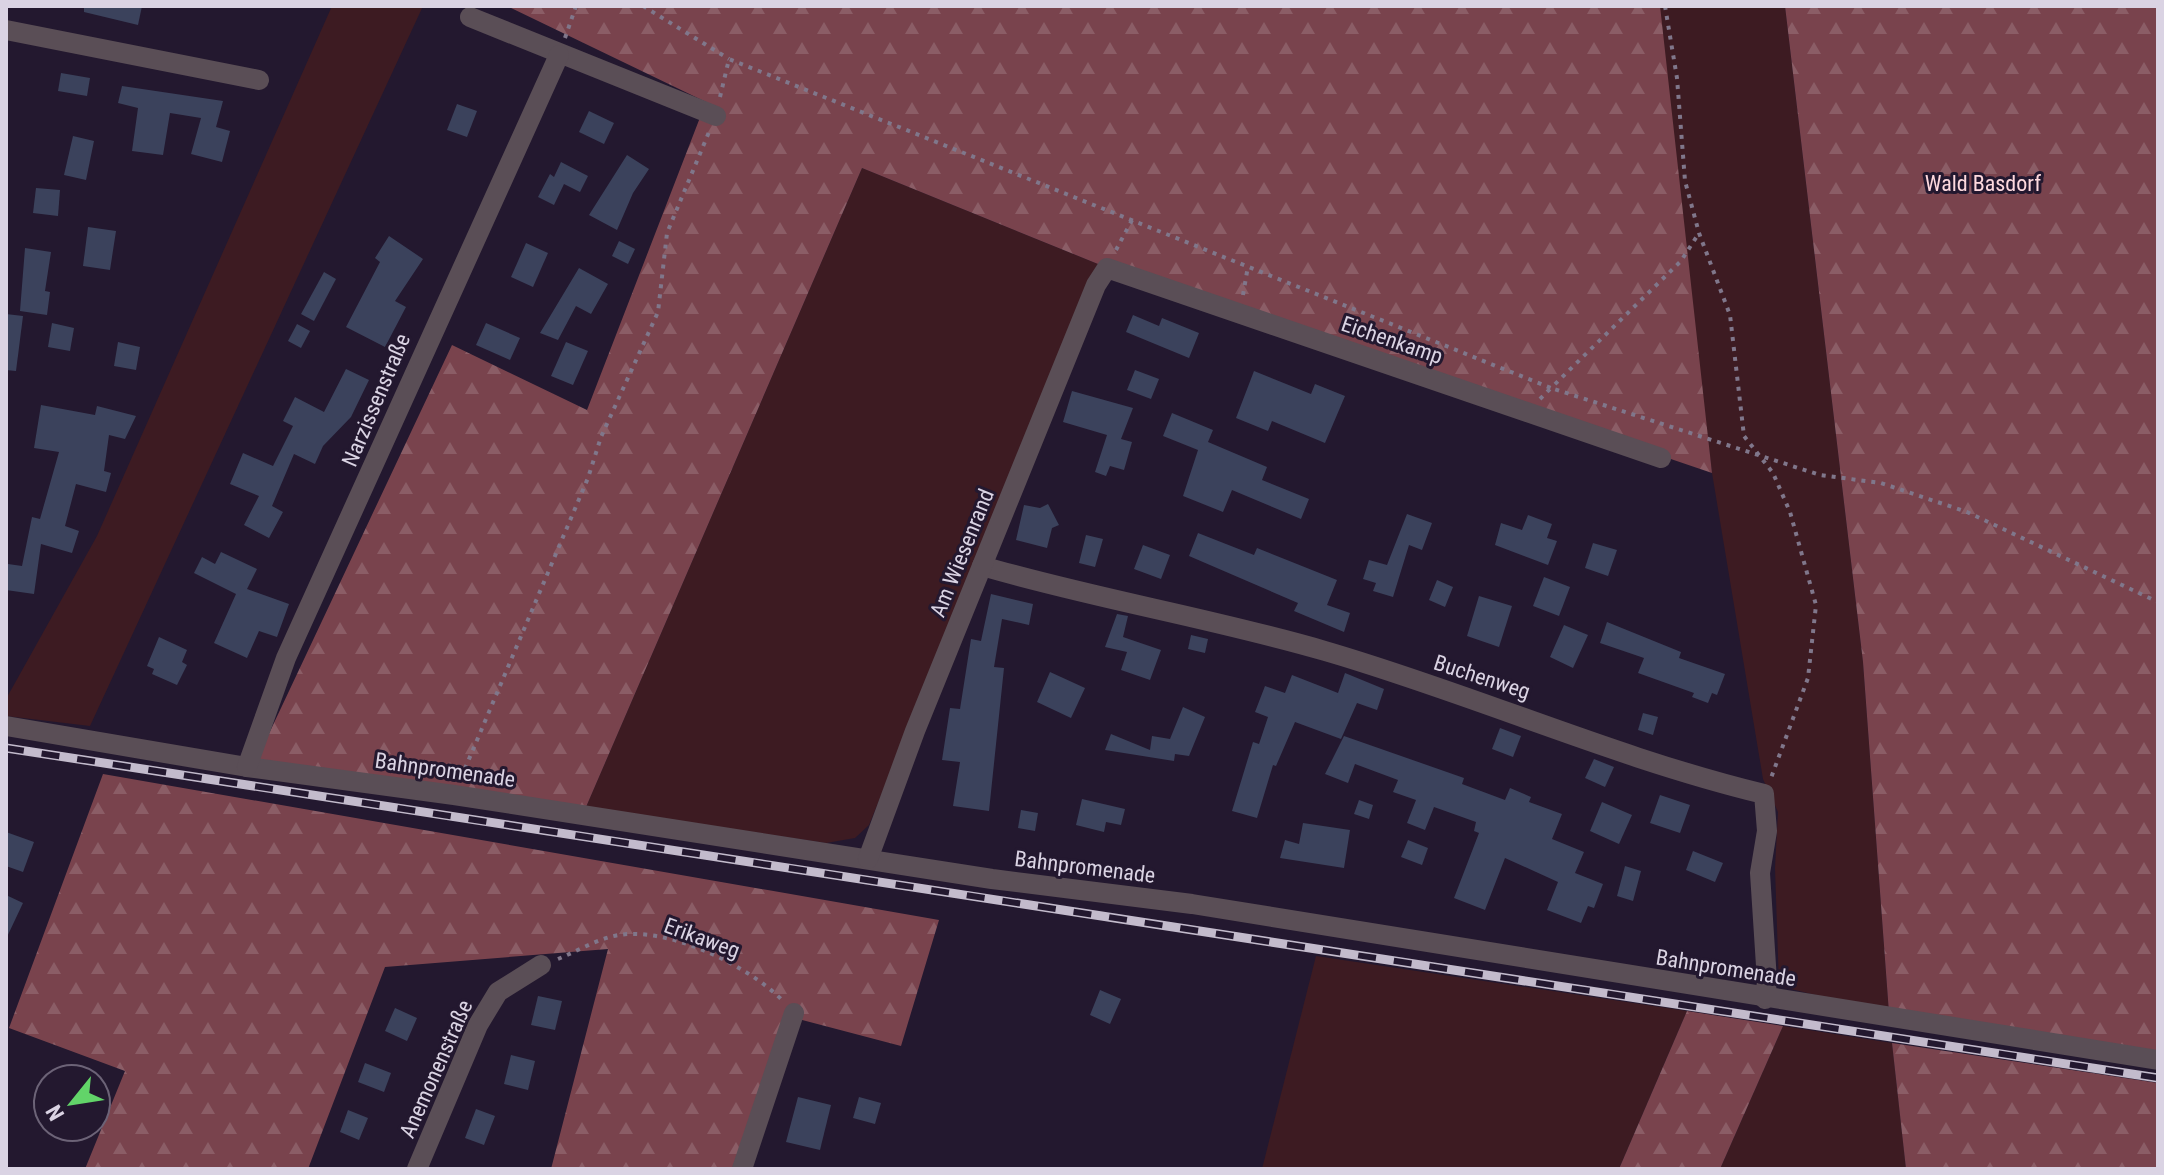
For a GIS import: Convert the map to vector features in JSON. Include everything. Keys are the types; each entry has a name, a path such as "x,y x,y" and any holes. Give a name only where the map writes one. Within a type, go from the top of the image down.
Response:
{"street":[{"path":"470,17 716,116"},
{"path":"6,30 259,80"},
{"name":"Narzissenstraße","path":"247,767 286,658 559,55"},
{"name":"Eichenkamp","path":"1107,268 1661,458"},
{"name":"Am Wiesenrand","path":"868,859 915,731 1096,285 1107,268"},
{"name":"Buchenweg","path":"982,566 1326,651 1536,719 1689,776 1764,794"},
{"name":"Bahnpromenade","path":"6,726 247,767 454,795 992,879 1192,904 1765,999 2158,1060"},
{"path":"1764,794 1767,831 1760,873 1767,981 1765,999"},
{"name":"Anemonenstraße","path":"417,1169 478,1025 498,992 541,965"},
{"path":"742,1169 794,1013"}],"path":[{"path":"559,55 576,6"},
{"path":"643,6 729,59 1551,388 1820,475 1881,483 1967,512 2158,602"},
{"path":"1665,6 1677,78 1685,181 1699,233 1730,315 1744,436 1773,473 1790,512 1816,605 1808,678 1764,794"},
{"path":"454,795 588,478 601,437 658,312 667,233 716,116 729,59"},
{"path":"1107,268 1132,220"},
{"path":"1526,412 1681,261 1699,233"},
{"path":"1239,313 1248,266"},
{"name":"Erikaweg","path":"541,965 611,936 641,935 678,942 752,973 794,1013"}],"shaded area":[{"path":"332,6 423,6 90,726 6,716 6,699 97,536"},
{"path":"1655,6 1785,6 1863,662 1889,1013 1779,986 1775,868 1778,812 1763,779 1712,473"},
{"path":"862,168 1098,264 869,825 855,838 826,843 586,807"},
{"path":"1316,956 1687,1011 1619,1169 1262,1169"},
{"path":"1783,1026 1892,1043 1906,1169 1720,1169"}],"green space":[{"path":"507,6 1660,6 1712,473 1098,264 862,168 586,807 257,759 452,345 587,410 706,102"},
{"name":"Wald Basdorf","path":"1785,6 2158,6 2158,1053 1889,1013 1863,662"},
{"path":"103,774 939,920 901,1046 787,1016 732,1169 551,1169 608,949 385,967 308,1169 85,1169 96,1143 112,1143 112,1103 125,1071 112,1066 112,1063 103,1063 9,1028"},
{"path":"1687,1011 1783,1026 1720,1169 1619,1169"},
{"path":"1892,1043 2158,1083 2158,1169 1906,1169"}],"building":[{"path":"84,6 142,6 138,25 84,12"},
{"path":"61,73 90,78 87,96 58,91"},
{"path":"122,86 223,101 216,127 230,131 222,162 191,154 201,118 170,113 163,155 132,151 138,108 118,103"},
{"path":"457,104 477,111 467,137 447,130"},
{"path":"589,111 614,123 604,144 579,132"},
{"path":"73,136 94,141 86,180 64,175"},
{"path":"627,155 649,169 633,193 617,230 589,215"},
{"path":"561,162 588,176 580,192 564,184 554,205 538,197 550,174 554,177"},
{"path":"36,188 60,190 58,216 33,213"},
{"path":"88,227 116,231 110,270 83,266"},
{"path":"389,236 423,259 395,301 406,307 385,347 346,327 380,262 375,258"},
{"path":"619,241 635,249 628,264 612,256"},
{"path":"526,243 548,253 533,287 511,277"},
{"path":"25,248 51,252 45,291 50,292 47,315 20,311"},
{"path":"579,268 608,284 591,314 576,306 558,340 540,333"},
{"path":"324,272 336,279 314,321 301,314"},
{"path":"6,314 23,316 16,371 6,370"},
{"path":"1133,315 1159,326 1162,318 1199,333 1189,358 1126,332"},
{"path":"52,323 74,328 70,351 48,347"},
{"path":"486,323 520,338 510,360 476,345"},
{"path":"297,324 310,331 301,348 288,341"},
{"path":"118,342 140,347 136,370 114,366"},
{"path":"566,342 588,351 573,385 551,376"},
{"path":"346,369 369,380 351,417 323,446 315,464 294,454 272,506 283,512 269,538 244,525 259,496 230,484 243,453 273,466 293,426 283,421 295,397 324,412"},
{"path":"1135,370 1159,379 1151,399 1127,390"},
{"path":"1254,371 1311,394 1315,384 1345,396 1325,443 1272,421 1268,431 1236,418"},
{"path":"1072,391 1133,408 1121,439 1132,442 1124,470 1110,466 1106,476 1095,472 1107,435 1063,422"},
{"path":"41,405 95,415 97,406 136,416 125,439 109,435 104,471 111,473 106,492 76,484 65,526 79,531 72,553 41,544 34,594 6,590 6,574 8,564 22,566 32,517 40,519 59,452 34,448"},
{"path":"1172,413 1213,430 1208,442 1267,467 1262,480 1309,499 1301,519 1232,490 1223,512 1183,496 1198,450 1163,436"},
{"path":"1048,504 1059,525 1052,528 1047,548 1016,540 1024,505 1040,508"},
{"path":"1407,514 1432,523 1422,550 1409,545 1393,597 1373,591 1376,583 1363,579 1369,560 1387,565"},
{"path":"1528,515 1552,524 1547,538 1557,541 1548,565 1495,545 1501,523 1522,530"},
{"path":"1198,533 1254,555 1257,548 1337,580 1327,605 1350,613 1344,632 1294,611 1298,603 1189,556"},
{"path":"1086,535 1103,539 1095,567 1079,563"},
{"path":"1593,543 1617,550 1608,576 1585,568"},
{"path":"1143,545 1170,555 1161,579 1134,569"},
{"path":"221,552 257,569 247,589 289,604 277,637 259,631 247,658 214,643 236,594 194,573 202,557 215,564"},
{"path":"1544,577 1570,587 1559,616 1533,606"},
{"path":"1437,580 1453,587 1445,607 1429,600"},
{"path":"991,594 1033,604 1029,625 1002,619 994,667 1004,668 989,811 953,806 960,762 942,760 950,708 960,709 971,639 981,641"},
{"path":"1479,596 1512,606 1499,647 1467,636"},
{"path":"1117,614 1128,616 1123,637 1161,650 1150,680 1121,670 1127,652 1105,647"},
{"path":"1607,622 1681,652 1679,658 1725,674 1717,695 1712,693 1708,703 1692,697 1694,693 1638,673 1644,658 1600,643"},
{"path":"1564,625 1588,635 1573,668 1550,657"},
{"path":"1191,635 1208,639 1205,653 1188,649"},
{"path":"159,637 187,650 182,662 187,665 177,685 152,674 154,669 147,666"},
{"path":"1050,672 1085,688 1071,718 1037,702"},
{"path":"1345,673 1384,689 1377,710 1357,703 1341,739 1295,722 1276,766 1273,765 1257,818 1232,811 1253,742 1259,744 1268,717 1255,712 1265,686 1285,693 1292,675 1338,693"},
{"path":"1183,707 1205,717 1189,756 1175,754 1174,761 1105,750 1111,734 1150,750 1152,736 1170,739"},
{"path":"1643,713 1658,717 1653,735 1638,730"},
{"path":"1500,728 1521,736 1513,757 1492,749"},
{"path":"1344,736 1464,778 1462,784 1505,800 1510,788 1531,797 1529,802 1562,814 1552,839 1584,852 1575,873 1603,884 1594,908 1588,906 1581,923 1547,910 1558,882 1505,858 1485,910 1454,898 1479,833 1474,831 1476,822 1434,807 1425,830 1407,823 1416,800 1393,792 1398,780 1355,764 1348,783 1325,774"},
{"path":"1594,759 1614,767 1605,787 1585,778"},
{"path":"1660,795 1690,805 1680,833 1650,823"},
{"path":"1082,799 1125,809 1121,825 1106,822 1104,832 1076,825"},
{"path":"1359,800 1373,805 1369,819 1354,814"},
{"path":"1602,802 1632,815 1619,844 1590,831"},
{"path":"1021,810 1038,813 1035,831 1018,828"},
{"path":"1303,823 1350,830 1344,868 1280,858 1285,840 1299,844"},
{"path":"6,832 34,842 23,872 6,866"},
{"path":"1408,840 1428,848 1422,865 1401,857"},
{"path":"1693,851 1723,863 1715,882 1686,870"},
{"path":"1625,866 1641,871 1633,901 1617,896"},
{"path":"6,895 23,903 6,939"},
{"path":"1100,990 1121,999 1110,1024 1090,1015"},
{"path":"538,996 562,1001 555,1030 531,1025"},
{"path":"395,1008 417,1018 407,1041 385,1031"},
{"path":"511,1055 535,1061 528,1090 504,1084"},
{"path":"365,1063 391,1073 384,1092 358,1082"},
{"path":"798,1097 831,1105 820,1150 786,1142"},
{"path":"859,1097 881,1103 875,1124 853,1118"},
{"path":"476,1109 495,1116 484,1145 465,1138"},
{"path":"348,1110 368,1118 359,1140 340,1132"}],"railway":[{"path":"6,748 2158,1078"}]}
